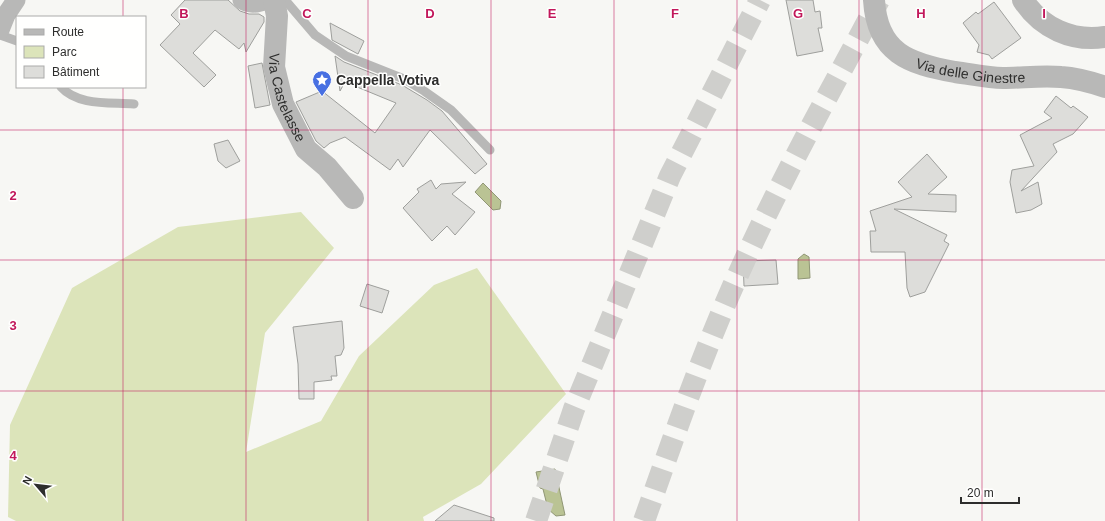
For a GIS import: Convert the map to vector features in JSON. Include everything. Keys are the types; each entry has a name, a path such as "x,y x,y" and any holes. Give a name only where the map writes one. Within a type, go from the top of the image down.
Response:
{"street":[{"path":"0,30 6,15 16,0"},
{"path":"242,0 247,4 257,4 266,0"},
{"name":"Via Castelasse","path":"274,0 277,16 274,67 283,104 306,149 327,167 353,198"},
{"name":"Via delle Ginestre","path":"874,0 878,23 884,39 896,52 915,63 931,68 1001,78 1061,77 1089,82 1105,87"},
{"path":"1022,0 1043,22 1063,33 1084,38 1105,37"}],"lane":[{"path":"282,0 286,2 315,35 325,43 346,56 404,79 451,110 490,150"},
{"path":"0,35 16,41"},
{"path":"62,88 79,99 134,104"}],"green space":[{"path":"301,212 334,248 265,333 246,452 321,421 359,356 434,285 477,268 566,394 481,484 423,517 424,521 16,521 8,517 10,425 72,288 178,227"}],"shaded area":[{"path":"483,183 501,201 500,209 493,210 475,192"},
{"path":"804,254 809,257 810,278 798,279 798,259"},
{"path":"555,469 565,515 556,516 548,509 543,489 540,488 536,472"}],"building":[{"path":"185,0 228,0 240,11 249,14 259,14 264,17 264,22 246,52 244,43 239,49 215,30 193,53 216,75 204,87 160,45 180,24 171,15"},
{"path":"786,0 813,0 815,12 820,11 822,28 818,28 823,51 797,56"},
{"path":"994,2 1021,38 992,59 989,55 977,52 979,45 963,23 976,12 978,14"},
{"path":"330,23 364,41 358,54 332,40"},
{"path":"335,56 344,62 402,85 427,100 442,111 487,164 475,174 430,130 403,167 398,159 390,170 345,137 330,143 324,148 316,141 296,102 322,91 375,133 396,103 345,82 340,91"},
{"path":"262,63 270,105 255,108 248,66"},
{"path":"1056,96 1071,108 1073,106 1088,117 1073,134 1053,144 1057,152 1021,191 1038,182 1042,204 1031,210 1016,213 1010,182 1012,170 1034,166 1020,135 1052,118 1044,112"},
{"path":"228,140 240,161 226,168 218,161 214,144"},
{"path":"927,154 947,177 928,194 956,195 956,212 894,209 947,235 944,241 949,244 925,292 910,297 907,288 905,252 871,252 870,231 876,231 870,211 912,197 898,182"},
{"path":"431,180 436,189 441,184 466,182 452,194 475,212 455,235 447,226 432,241 403,208 419,192 417,189"},
{"path":"776,260 778,284 744,286 743,261"},
{"path":"367,284 389,291 382,313 360,306"},
{"path":"342,321 344,348 341,355 335,356 337,376 331,376 332,380 314,382 314,399 299,399 298,364 293,327"},
{"path":"454,505 494,518 494,521 435,521"}],"tunnel":[{"path":"536,521 574,409 670,176 760,0"},
{"path":"644,521 697,373 733,286 785,177 879,0"}],"place":[{"name":"Cappella Votiva","path":"322,97"}]}
